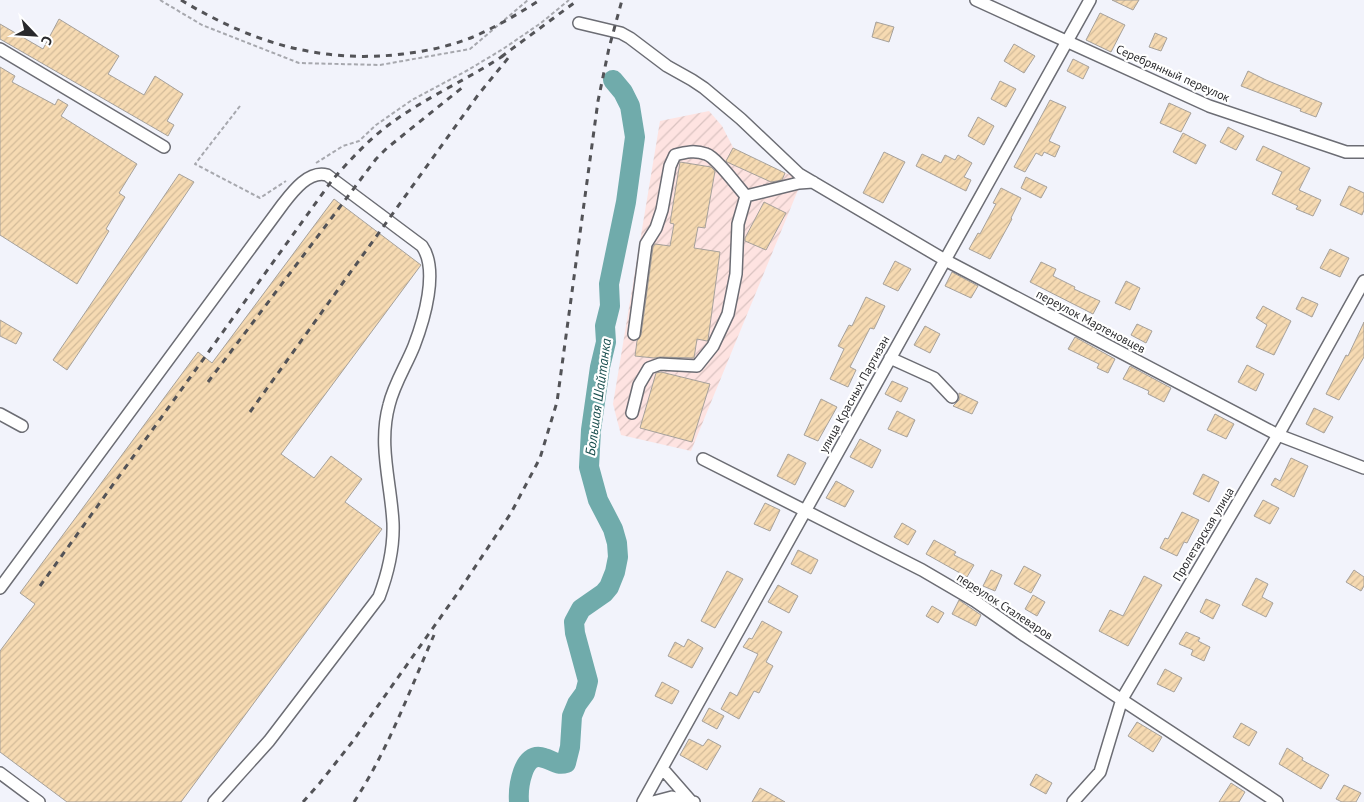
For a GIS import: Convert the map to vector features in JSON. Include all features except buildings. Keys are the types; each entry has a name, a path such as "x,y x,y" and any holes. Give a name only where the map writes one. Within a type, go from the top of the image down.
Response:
{"street":[{"name":"Серебрянный переулок","path":"976,0 1210,106 1346,152 1364,152"},
{"name":"улица Красных Партизан","path":"643,802 1090,0"},
{"name":"переулок Мартеновцев","path":"578,23 621,33 640,44 667,66 704,88 741,119 786,163 813,182 945,260 1278,435 1364,468"},
{"path":"0,49 164,147"},
{"path":"634,334 646,244 656,228 662,210 670,166 675,155 692,151 708,154 746,196"},
{"path":"0,588 283,204 300,185 315,175 321,173 327,175 422,246 430,265 430,279 425,305 415,344 392,391 386,418 384,448 392,512 393,539 386,578 379,597 269,742 214,802"},
{"path":"746,196 799,183 813,182"},
{"path":"632,413 639,385 650,368 660,364 696,366 713,346 730,306 736,274 738,224 746,196"},
{"name":"Пролетарская улица","path":"1073,802 1100,772 1122,699 1278,435 1364,281"},
{"path":"890,358 934,378 952,397"},
{"path":"0,414 22,426"},
{"name":"переулок Сталеваров","path":"703,459 922,570 975,601 1277,802"},
{"path":"662,768 692,801"},
{"path":"0,773 39,802"},
{"path":"653,802 672,797 692,801"}],"path":[{"path":"160,0 202,26 299,63 380,65 470,49 528,0"},
{"path":"310,167 343,146 359,141 376,125 412,100 503,49 569,0"},
{"path":"240,106 195,164 260,198 293,177"}],"shaded area":[{"path":"709,111 722,126 736,153 793,176 799,183 798,190 691,451 621,435 613,404 660,121"}],"waterway":[{"name":"Большая Шайтанка","path":"519,802 519,789 523,772 531,760 537,757 557,763 566,763 570,747 572,716 577,704 585,693 588,681 575,633 574,622 581,609 604,593 609,587 618,557 613,529 598,500 589,467 591,430 600,367 606,342 605,326 610,306 609,284 626,202 635,137 630,106 623,92 613,80"}],"railway":[{"path":"181,0 234,28 260,38 287,46 343,56 403,54 448,46 499,25 540,0"},
{"path":"501,57 578,0"},
{"path":"303,802 353,741 457,594 511,513 540,458 557,402 598,101 609,48 622,0"},
{"path":"40,586 333,179 370,141 394,121 507,53"},
{"path":"250,412 478,95 509,57"},
{"path":"208,382 376,159 463,87"},
{"path":"354,802 388,741 434,635"}]}
